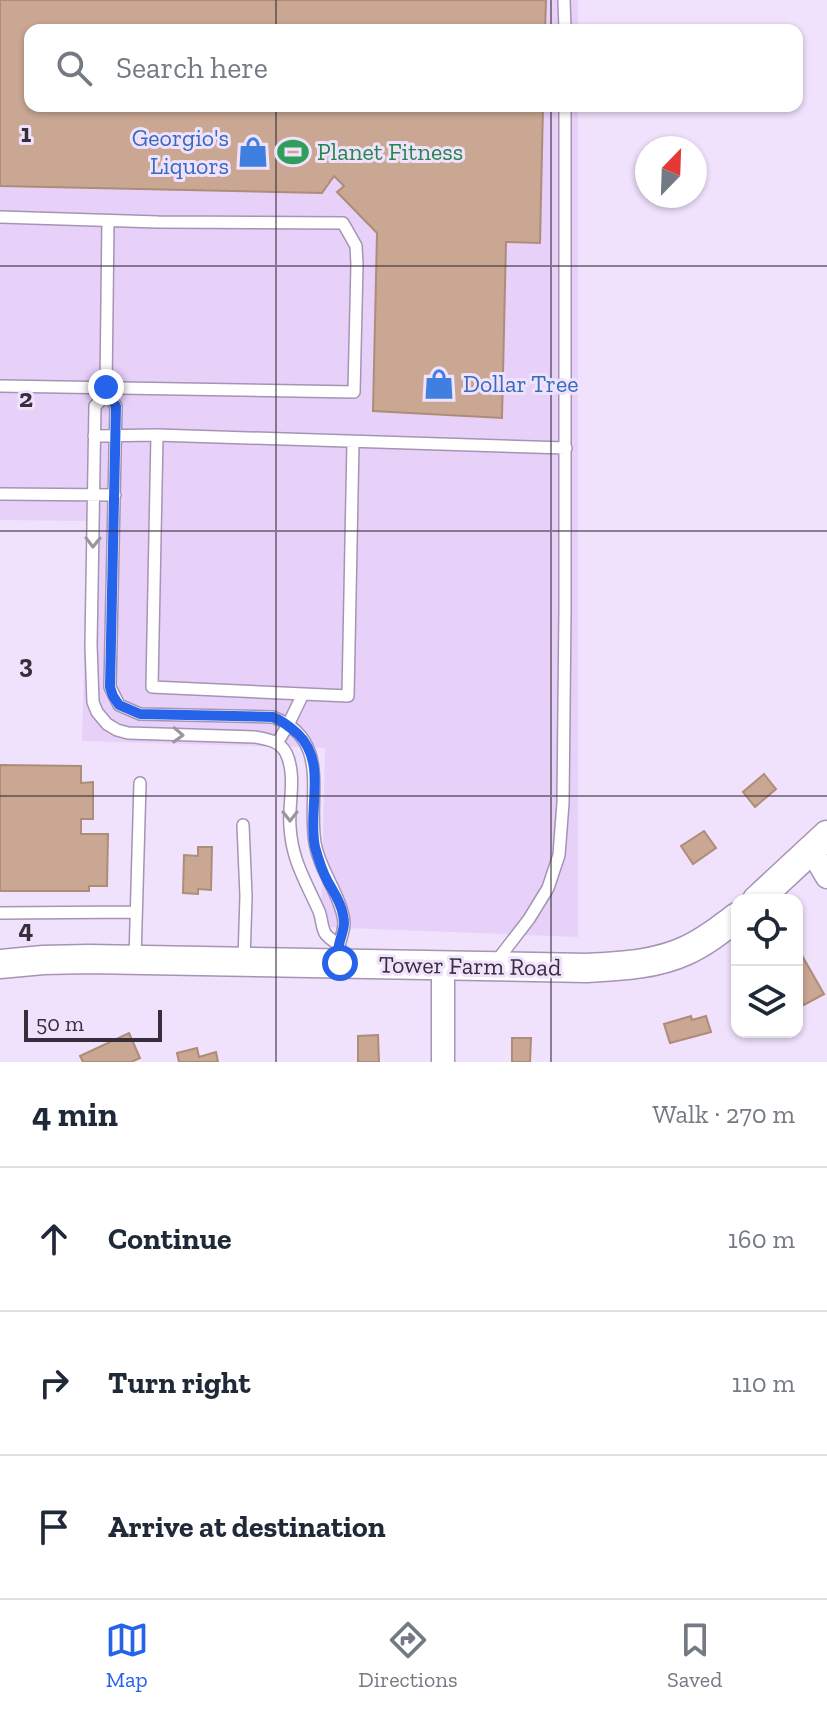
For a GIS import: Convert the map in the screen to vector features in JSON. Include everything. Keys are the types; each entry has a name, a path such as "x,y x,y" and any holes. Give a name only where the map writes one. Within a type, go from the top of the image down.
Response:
{"street":[{"path":"764,894 819,843 827,877"},
{"name":"Tower Farm Road","path":"0,964 43,960 244,961 340,954 443,966 631,966 685,951 731,922"},
{"path":"443,966 443,1062"}],"lane":[{"path":"564,0 565,24"},
{"path":"492,966 542,898 559,855 563,803 566,448 565,112"},
{"path":"0,217 343,223 356,246 357,264 354,392 106,391 0,386"},
{"path":"108,221 106,391 116,406 110,687 119,705 140,714 273,717 288,725 305,742 314,765 315,845 344,916 340,954"},
{"path":"106,391 95,406 94,436 91,645 93,702 97,712 117,730 128,733 255,737 268,739 285,750 291,772 290,825 295,858 320,912 325,933 340,954"},
{"path":"94,436 157,435 566,448"},
{"path":"157,435 152,687 348,696 353,442"},
{"path":"0,494 115,495"},
{"path":"277,743 303,694"},
{"path":"103,719 119,705"},
{"path":"135,960 140,783"},
{"path":"243,825 246,896 244,961"},
{"path":"0,913 136,912"}],"shaded area":[{"path":"0,0 578,0 578,24 24,24 24,112 578,112 578,937 321,927 325,748 82,741 88,521 0,520"}],"building":[{"path":"0,0 546,0 545,24 24,24 24,112 543,112 540,243 506,242 502,418 373,411 377,233 337,192 344,186 334,176 322,193 0,186"},
{"path":"0,765 81,766 81,783 93,782 93,819 81,819 81,834 108,834 107,886 89,886 89,891 0,891"},
{"path":"764,774 776,789 755,807 743,792"},
{"path":"704,831 716,848 693,864 681,846"},
{"path":"198,847 212,847 211,890 198,889 198,894 183,893 184,855 198,856"},
{"path":"803,957 824,994 803,1003"},
{"path":"691,1016 692,1020 706,1016 711,1032 670,1043 664,1024"},
{"path":"129,1033 140,1058 131,1062 83,1062 80,1056"},
{"path":"378,1035 379,1062 358,1062 358,1036"},
{"path":"512,1038 531,1038 530,1062 512,1062"},
{"path":"197,1048 199,1057 216,1052 218,1062 179,1062 177,1053"}],"place":[{"name":"Georgio's Liquors","path":"253,152"},
{"name":"Planet Fitness","path":"293,152"},
{"name":"Dollar Tree","path":"439,384"}],"route":[{"path":"106,387 116,406 110,687 113,696 119,705 140,714 273,717 288,725 305,742 314,765 315,845 344,916 344,932 339,945 340,963"}]}
